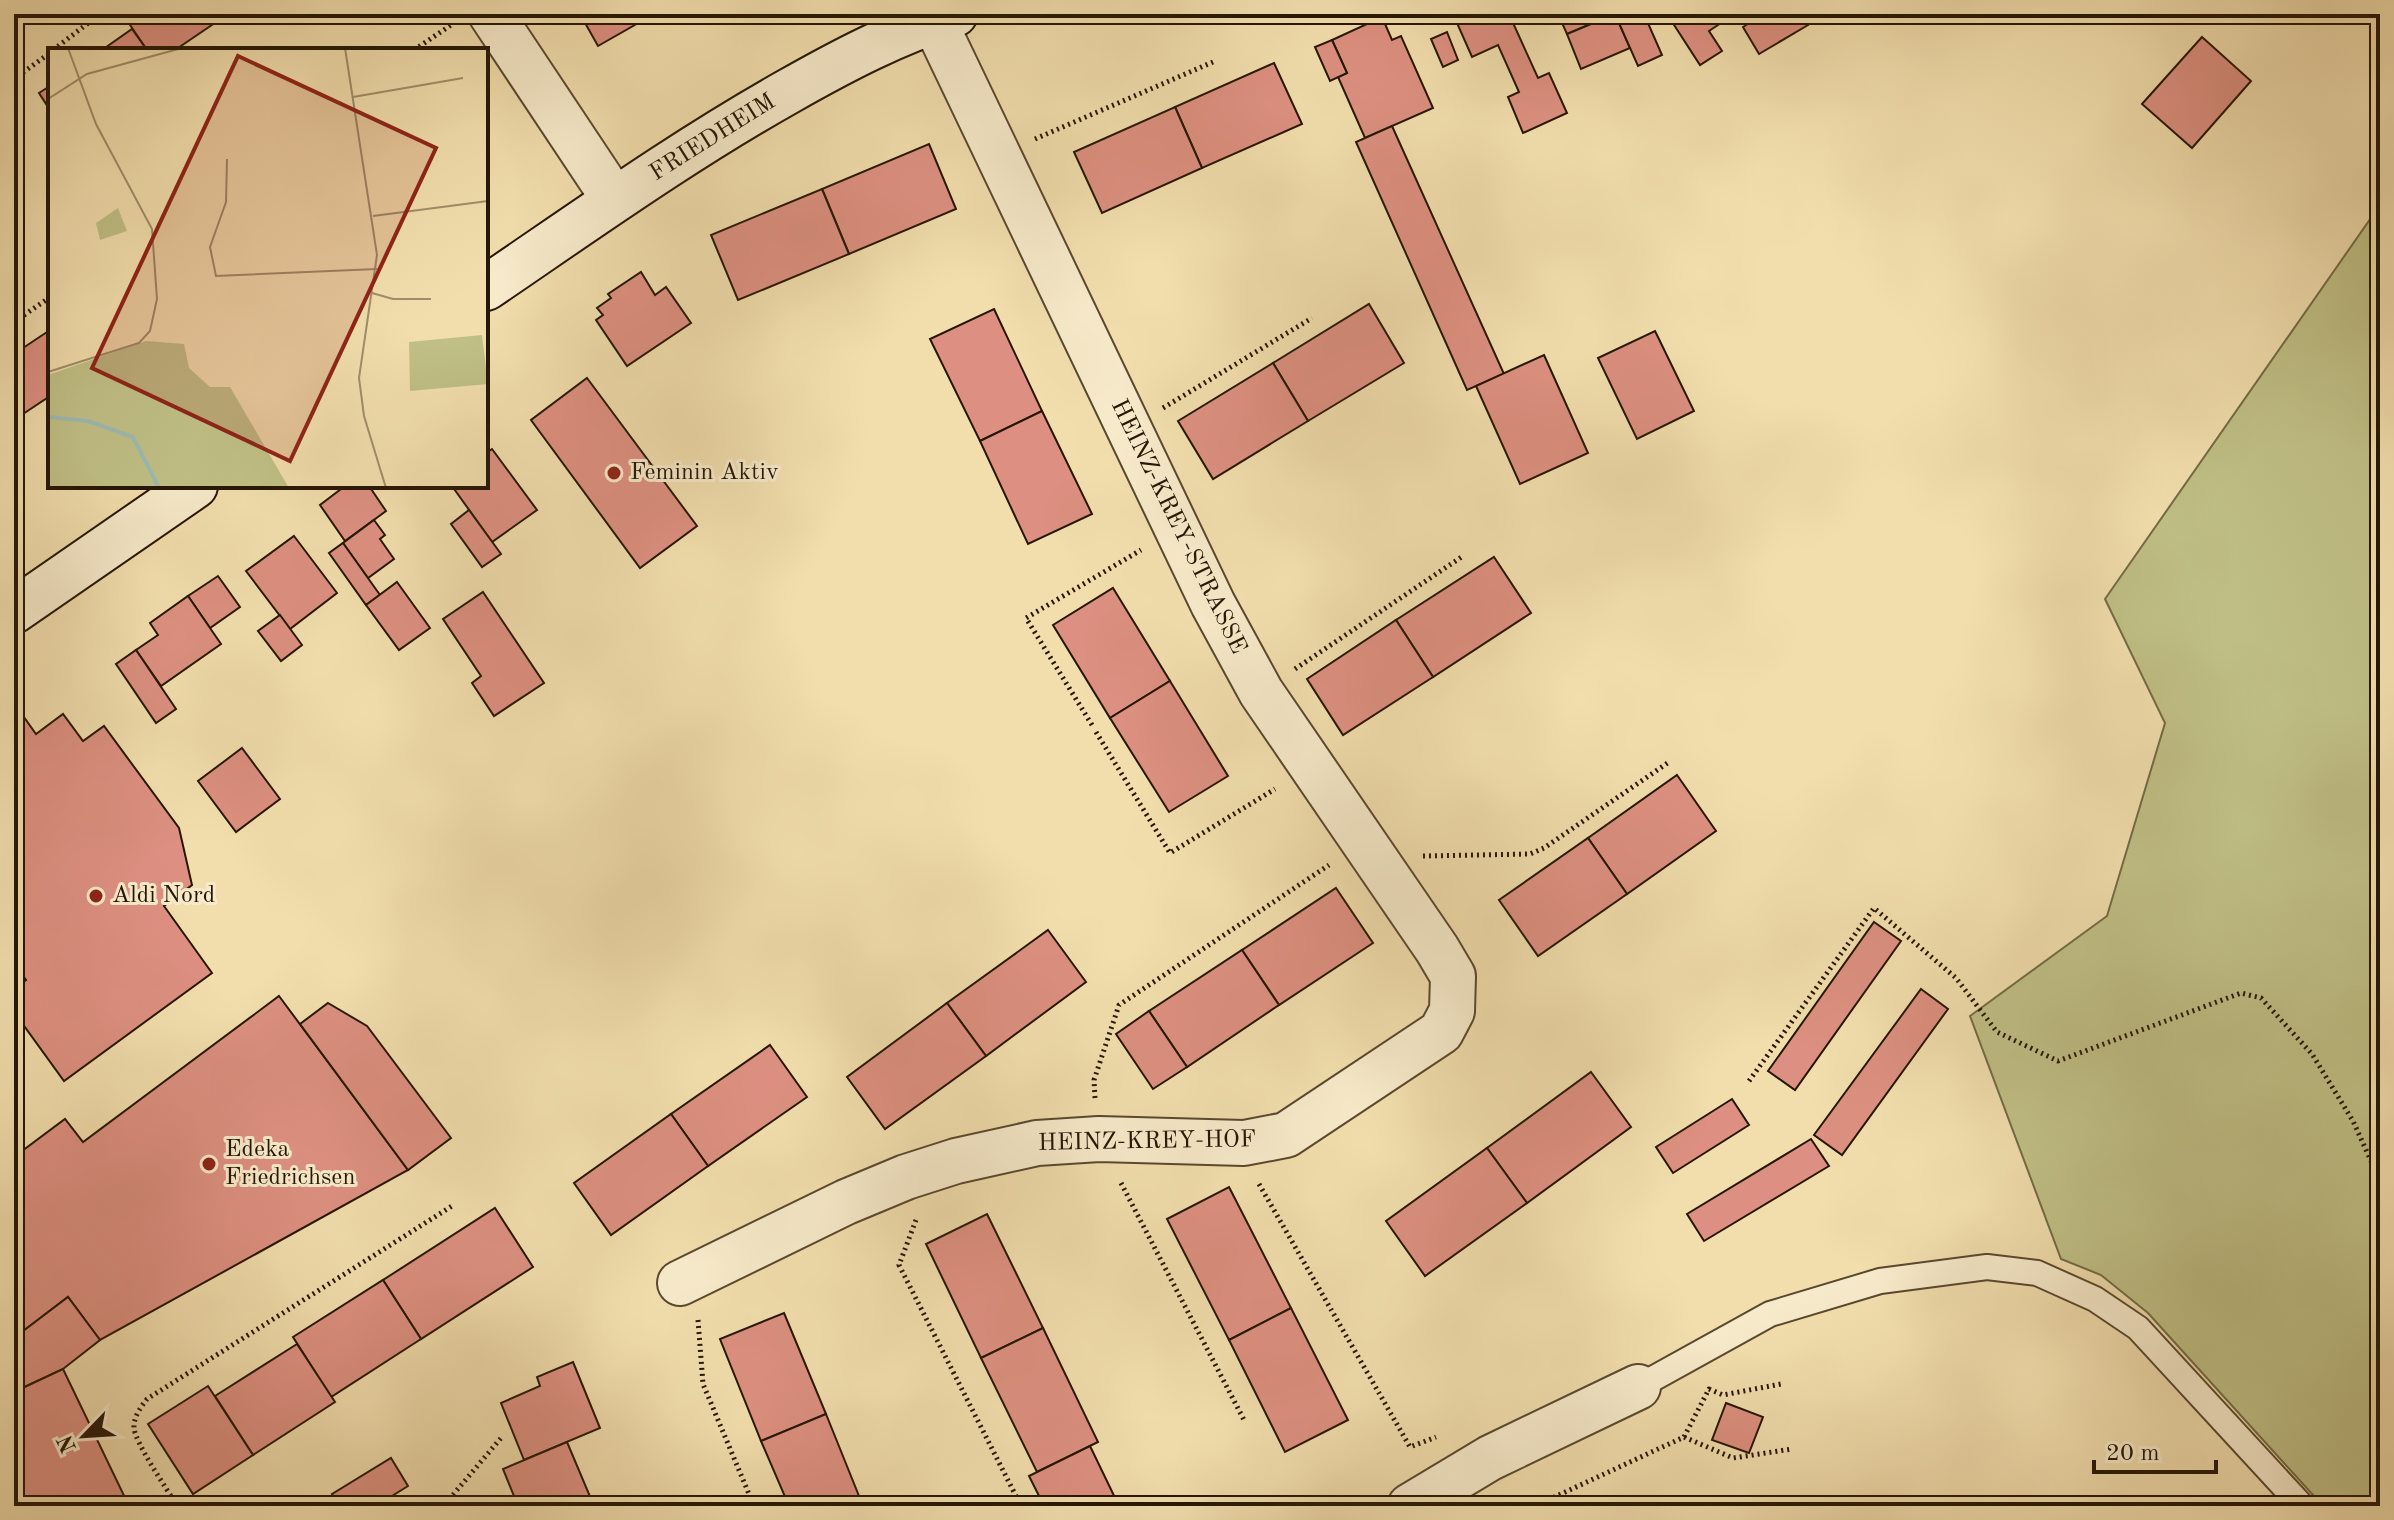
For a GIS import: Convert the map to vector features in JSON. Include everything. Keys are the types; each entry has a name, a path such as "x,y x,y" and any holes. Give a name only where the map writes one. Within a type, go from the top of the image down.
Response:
{"street":[{"name":"HEINZ-KREY-STRASSE","path":"945,17 998,155 1176,530 1261,692 1453,976 1452,1011"},
{"name":"FRIEDHEIM","path":"488,287 614,199 739,120 848,58 945,17"},
{"path":"475,18 614,199"},
{"path":"14,611 192,488"},
{"name":"HEINZ-KREY-HOF","path":"680,1283 846,1202 906,1177 956,1161 1037,1143 1099,1139 1244,1143 1286,1135 1441,1032 1452,1011"},
{"path":"1410,1506 1490,1458 1638,1387"}],"lane":[{"path":"1638,1387 1770,1314 1880,1281 1987,1267 2037,1273 2095,1299 2138,1328 2302,1506"}],"path":[{"path":"56,48 100,14"},
{"path":"418,48 475,18"},
{"path":"18,76 48,54"},
{"path":"998,155 1213,62"},
{"path":"14,322 46,300"},
{"path":"1128,429 1312,318"},
{"path":"1092,725 1026,618 1176,530"},
{"path":"1261,692 1463,556"},
{"path":"1096,732 1170,853 1310,768"},
{"path":"1244,1420 1099,1139 1094,1080 1119,1005 1343,856 1370,851 1399,856 1530,854 1544,848 1669,762"},
{"path":"1749,1081 1874,908 1956,978 1997,1032 2058,1061 2241,993 2261,998 2312,1054 2353,1121 2380,1181"},
{"path":"1244,1143 1247,1164 1410,1447"},
{"path":"906,1177 917,1215 899,1265 1021,1506"},
{"path":"177,1506 134,1428 138,1410 147,1399 452,1206"},
{"path":"680,1283 698,1317 703,1384 754,1506"},
{"path":"1548,1500 1684,1437 1709,1389 1723,1395 1781,1384"},
{"path":"1684,1437 1733,1458 1792,1449"},
{"path":"449,1506 452,1496 501,1438"}],"green space":[{"path":"2380,205 2380,1506 2323,1506 2148,1313 2101,1275 2061,1259 1970,1016 2107,916 2165,723 2105,599"}],"building":[{"path":"228,14 178,48 146,48 124,16"},
{"path":"580,14 654,14 598,46"},
{"path":"1453,14 1509,14 1538,78 1549,73 1567,113 1523,133 1508,97 1519,92 1498,45 1472,57"},
{"path":"1558,14 1614,14 1567,34"},
{"path":"1615,14 1630,48 1581,69 1567,34"},
{"path":"1615,14 1644,14 1662,55 1638,66"},
{"path":"1667,14 1716,14 1721,23 1709,31 1722,51 1700,65"},
{"path":"1751,14 1801,14 1808,25 1759,54 1743,27 1754,20"},
{"path":"1382,17 1392,40 1401,36 1433,108 1365,138 1338,77 1347,73 1332,40"},
{"path":"132,29 146,48 105,48"},
{"path":"1447,32 1458,60 1443,67 1431,39"},
{"path":"2202,37 2251,81 2192,148 2142,104"},
{"path":"1332,40 1347,73 1330,81 1315,47"},
{"path":"1274,63 1302,124 1202,168 1175,107"},
{"path":"48,87 48,107 39,93"},
{"path":"1175,107 1202,168 1102,213 1074,152"},
{"path":"1392,126 1504,374 1467,390 1356,142"},
{"path":"929,144 956,209 849,254 822,189"},
{"path":"822,189 849,254 738,300 711,235"},
{"path":"641,272 655,295 666,287 691,323 627,366 596,320 603,315 597,308 611,298 608,294"},
{"path":"1369,304 1404,363 1308,421 1273,363"},
{"path":"994,309 1042,411 980,441 930,339"},
{"path":"48,331 48,397 14,420 14,354"},
{"path":"1655,331 1694,411 1637,439 1598,358"},
{"path":"1544,355 1588,453 1520,484 1476,386"},
{"path":"1273,363 1308,421 1213,479 1178,421"},
{"name":"Feminin Aktiv","path":"587,378 697,526 640,568 531,420"},
{"path":"1042,411 1092,514 1028,544 980,441"},
{"path":"492,449 537,510 492,542 453,488 488,488 488,452"},
{"path":"342,488 370,488 386,511 345,541 320,505"},
{"path":"469,510 501,554 482,567 451,524"},
{"path":"374,520 385,535 380,539 394,559 368,578 343,543"},
{"path":"294,536 337,593 290,629 246,571"},
{"path":"343,543 380,595 366,605 329,553"},
{"path":"1494,557 1531,613 1433,677 1396,620"},
{"path":"218,576 240,607 210,628 188,596"},
{"path":"397,582 430,628 399,650 366,605"},
{"path":"1113,588 1170,681 1110,718 1053,625"},
{"path":"483,592 544,683 494,716 472,683 481,676 443,619"},
{"path":"188,596 221,644 161,686 136,650 158,635 150,623"},
{"path":"280,615 302,645 281,661 258,631"},
{"path":"1396,620 1433,677 1343,735 1307,679"},
{"path":"136,650 176,709 156,723 116,664"},
{"path":"1170,681 1228,776 1169,812 1110,718"},
{"name":"Aldi Nord","path":"14,703 36,734 63,714 83,741 104,726 179,828 192,885 164,906 212,973 64,1081 14,1012 14,989 26,980 14,963"},
{"path":"242,748 280,799 236,832 198,781"},
{"path":"1677,775 1716,831 1627,894 1588,838"},
{"path":"1588,838 1627,894 1538,956 1499,900"},
{"path":"1336,888 1373,943 1279,1005 1242,950"},
{"path":"1874,922 1901,941 1795,1090 1768,1071"},
{"path":"1048,930 1086,982 986,1056 947,1003"},
{"path":"1242,950 1279,1005 1187,1067 1149,1011"},
{"path":"1921,989 1948,1009 1842,1155 1814,1135"},
{"name":"Edeka Friedrichsen","path":"279,996 408,1170 100,1340 68,1297 14,1338 14,1157 65,1119 83,1142"},
{"path":"328,1003 367,1026 451,1138 408,1170 300,1024"},
{"path":"947,1003 986,1056 885,1129 847,1077"},
{"path":"1149,1011 1187,1067 1153,1089 1116,1034"},
{"path":"770,1045 807,1097 708,1166 671,1114"},
{"path":"1591,1072 1631,1127 1527,1203 1487,1148"},
{"path":"1732,1099 1749,1125 1673,1173 1656,1147"},
{"path":"671,1114 708,1166 611,1235 574,1183"},
{"path":"1811,1139 1829,1166 1704,1241 1687,1214"},
{"path":"1487,1148 1527,1203 1425,1276 1386,1221"},
{"path":"1229,1187 1291,1308 1229,1340 1167,1219"},
{"path":"495,1208 533,1267 421,1339 383,1280"},
{"path":"987,1214 1043,1328 981,1358 926,1244"},
{"path":"383,1280 421,1339 331,1397 293,1337"},
{"path":"68,1297 100,1340 63,1369 14,1392 14,1338"},
{"path":"1291,1308 1348,1420 1285,1452 1229,1340"},
{"path":"784,1313 826,1414 761,1441 720,1339"},
{"path":"1043,1328 1098,1442 1037,1472 981,1358"},
{"path":"297,1344 335,1402 253,1455 215,1396"},
{"path":"573,1362 600,1428 524,1460 501,1403 540,1386 537,1377"},
{"path":"63,1369 129,1506 14,1506 14,1392"},
{"path":"208,1386 253,1455 193,1494 148,1424"},
{"path":"1726,1403 1763,1417 1749,1453 1712,1440"},
{"path":"826,1414 863,1506 789,1506 761,1441"},
{"path":"567,1442 594,1506 518,1506 503,1469"},
{"path":"1090,1446 1119,1506 1044,1506 1029,1476"},
{"path":"391,1458 408,1486 376,1506 340,1506 332,1494"}],"place":[{"name":"Feminin Aktiv","path":"614,473"},
{"name":"Aldi Nord","path":"96,896"},
{"name":"Edeka Friedrichsen","path":"209,1164"}]}
